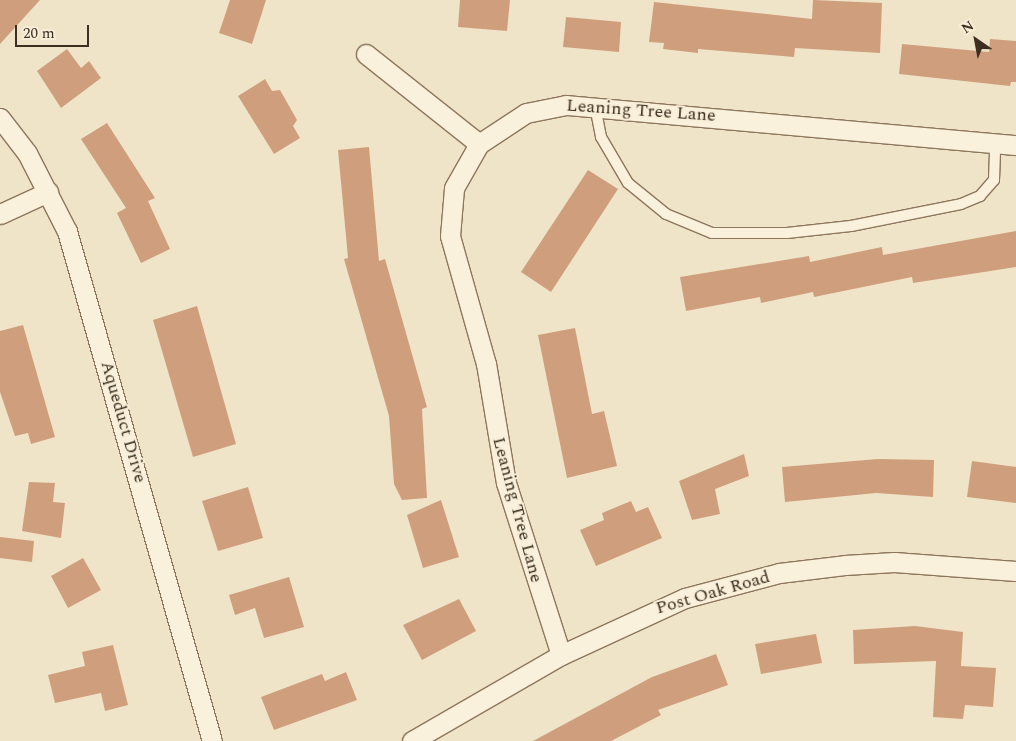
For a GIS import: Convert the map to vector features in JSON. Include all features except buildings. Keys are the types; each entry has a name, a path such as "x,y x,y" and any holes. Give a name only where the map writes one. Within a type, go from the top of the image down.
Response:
{"street":[{"path":"366,54 479,144"},
{"name":"Leaning Tree Lane","path":"561,655 506,483 486,364 450,236 454,188 479,144 526,113 566,105 595,106 1016,146"},
{"name":"Aqueduct Drive","path":"0,118 48,192 80,271 212,741"},
{"path":"0,214 48,192"},
{"name":"Post Oak Road","path":"412,741 561,655 685,598 779,573 894,562 1016,571"}],"lane":[{"path":"595,106 600,137 628,184 666,214 712,233 787,233 842,227 907,218 961,204 980,196 994,180 995,143"}]}
